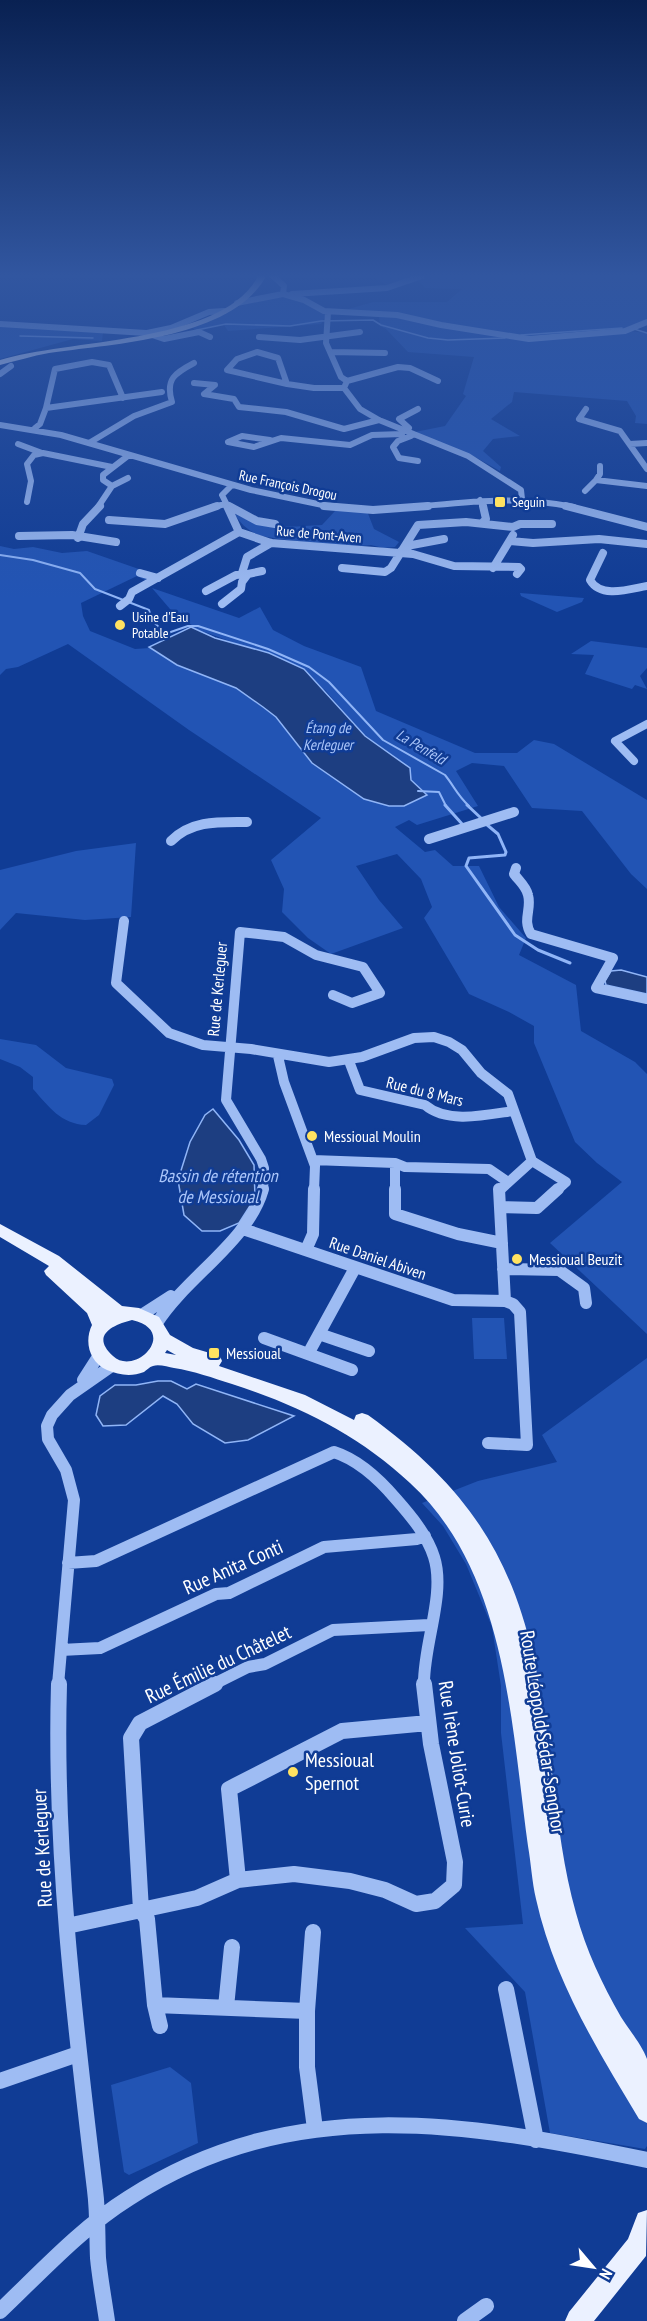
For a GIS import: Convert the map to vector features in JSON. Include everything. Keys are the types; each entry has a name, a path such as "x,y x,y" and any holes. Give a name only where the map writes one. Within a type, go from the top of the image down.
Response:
{"main road":[{"path":"0,1230 35,1248 60,1265 110,1309 154,1326 158,1351 150,1359 132,1367 106,1360 95,1341 101,1326 111,1318 122,1314"},
{"path":"0,1241 28,1255 74,1289 93,1309 101,1326"},
{"name":"Route Léopold Sédar-Senghor","path":"154,1326 188,1353 317,1396 360,1419 418,1463 453,1500 468,1521 492,1563 516,1623 523,1651 560,1894 568,1924 606,2015 647,2081"},
{"name":"Route Léopold Sédar-Senghor","path":"150,1359 183,1363 281,1393 353,1426 395,1457 424,1483 459,1528 487,1579 504,1628 510,1653 547,1899 566,1962 594,2022 647,2111"},
{"path":"578,2321 642,2245 647,2222"}],"street":[{"path":"35,428 40,424 46,408 52,382"},
{"path":"116,382 123,398"},
{"path":"89,443 134,416 172,402 168,388 170,382"},
{"path":"281,382 314,388 353,382"},
{"path":"344,382 360,409 404,435"},
{"path":"194,383 215,385 204,394 234,399 239,406 286,412 344,429 379,420"},
{"path":"46,408 162,392"},
{"path":"418,409 399,419 409,429 394,444 396,455 418,461"},
{"path":"586,409 579,419 620,431 647,469"},
{"name":"Rue François Drogou","path":"0,425 35,428 232,485 340,508 386,508 522,499 562,506 647,527"},
{"path":"270,440 240,435 228,442 254,447 282,435 350,445 372,435 414,435 478,461 521,490 522,499"},
{"path":"630,444 647,443"},
{"path":"18,444 43,453 112,467"},
{"path":"27,502 31,482 28,460 34,454 43,453"},
{"path":"112,486 103,480 103,475 129,455"},
{"path":"585,491 600,474 600,466"},
{"path":"78,538 82,524 107,499 112,486 128,478"},
{"path":"596,480 647,486"},
{"path":"120,606 129,599 132,592 239,532 222,492 232,485"},
{"path":"65,536 98,502 107,499"},
{"path":"480,500 486,512 486,519 482,523"},
{"path":"109,520 165,524 226,504 257,521 275,524"},
{"path":"342,568 385,572 391,568 418,525 466,522 513,527 520,524 552,524"},
{"path":"493,568 515,531 513,527"},
{"name":"Rue de Pont-Aven","path":"239,532 271,543 399,552 454,566 519,567 521,569 517,574"},
{"path":"19,536 65,536 116,542"},
{"path":"399,552 412,545 444,539"},
{"path":"510,541 533,543 598,539 647,544"},
{"path":"222,604 241,589 245,573 244,560 249,554 271,543"},
{"path":"358,569 367,550"},
{"path":"603,553 590,579 593,586 604,591 647,586"},
{"path":"206,591 245,573 262,571"},
{"path":"140,573 158,578"},
{"path":"634,761 615,741 647,724"},
{"path":"429,839 514,812"},
{"path":"171,841 178,832 189,827 247,822"},
{"path":"516,868 514,874 528,893 529,908 525,928 531,934 572,944 613,958 596,988 647,999"},
{"name":"Rue de Kerleguer","path":"124,921 116,983 170,1033 195,1043 230,1050"},
{"name":"Rue de Kerleguer","path":"154,1326 183,1287 243,1229 256,1209 265,1185 264,1169 258,1154 226,1100 240,932 284,937 316,955 363,967 380,993 352,1003 333,995"},
{"path":"230,1050 262,1051 302,1061 349,1061 380,1052 414,1037 438,1037 461,1048 483,1075 502,1086 508,1094 532,1161 566,1182 537,1208 500,1207"},
{"path":"278,1056 284,1082 315,1166 313,1234 306,1250"},
{"name":"Rue du 8 Mars","path":"349,1061 360,1090 425,1105 432,1111 468,1117 513,1111"},
{"path":"313,1160 395,1163 405,1167 489,1169 508,1182"},
{"path":"488,1443 527,1445 520,1312 513,1304 505,1301 499,1189 532,1161"},
{"path":"395,1163 396,1214 458,1234 502,1243"},
{"name":"Rue Daniel Abiven","path":"243,1229 453,1300 505,1301"},
{"path":"308,1354 355,1268"},
{"path":"504,1269 559,1270 584,1288 586,1303"},
{"name":"Rue de Kerleguer","path":"154,1326 183,1287"},
{"path":"319,1334 369,1351"},
{"path":"264,1338 352,1370"},
{"name":"Rue de Kerleguer","path":"106,1360 52,1414 46,1424 47,1438 71,1482 74,1500 58,1711 60,1795 67,1926 78,2054 99,2220 98,2255 107,2321"},
{"name":"Rue Irène Joliot-Curie","path":"67,1926 197,1898 238,1880 294,1874 350,1881 385,1890 416,1904 435,1901 454,1884 454,1862 429,1724 424,1672 429,1625 436,1594 435,1558 412,1516 388,1490 349,1456 334,1452 96,1561 68,1563"},
{"name":"Rue Anita Conti","path":"61,1650 100,1648 216,1594 229,1593 324,1547 417,1539 425,1536"},
{"name":"Rue Émilie du Châtelet","path":"160,2026 155,2006 147,1919 141,1910 131,1738 140,1723 248,1667 265,1664 333,1630 429,1625"},
{"path":"238,1880 230,1789 342,1731 429,1724"},
{"path":"313,1932 307,2011 307,2067 315,2129"},
{"path":"226,2007 232,1947"},
{"path":"506,1989 536,2140"},
{"path":"155,2006 307,2011"},
{"path":"0,2081 78,2054"},
{"path":"0,2311 64,2249 128,2198 188,2165 274,2136 361,2124 406,2124 536,2140 647,2160"},
{"path":"465,2321 486,2306"}],"shaded area":[{"path":"466,382 647,382 647,424 635,423 636,416 627,401 514,392 512,402 491,419 520,436 493,439 483,451 501,467 500,471 475,457 415,432 445,426 466,396 463,394"},
{"path":"335,511 367,511 374,529 399,542 395,547 383,548 371,545 333,544 267,537 248,529 235,514 267,525 299,526 322,525"},
{"path":"0,546 14,549 33,547 62,553 87,551 156,575 145,580 137,576 81,603 83,616 90,631 135,649 150,648 177,665 236,688 276,717 312,763 364,799 421,792 393,755 365,736 325,690 240,645 191,627 192,625 176,616 152,588 239,618 260,607 273,630 304,646 361,667 376,711 475,753 517,753 534,740 554,744 647,800 647,889 631,874 582,811 532,808 504,766 472,763 456,771 478,806 417,825 409,820 395,827 425,852 435,850 453,866 479,866 499,907 526,938 519,955 576,985 581,1031 635,1062 647,1074 647,1334 550,1243 622,1182 575,1142 534,1043 534,1026 469,994 424,918 432,907 421,879 397,854 356,866 379,900 403,928 331,954 308,938 282,912 284,889 271,860 321,818 189,730 68,644 18,667 6,669 0,675"},
{"path":"520,593 584,598 582,602 557,612 521,596"},
{"path":"591,641 647,648 647,668 640,676 647,689 635,685 632,689 585,674 594,655 571,654"},
{"path":"136,843 131,917 85,920 16,913 0,930 0,870 76,851"},
{"path":"0,1039 36,1045 66,1068 112,1079 114,1085 99,1115 86,1125 62,1118 33,1089 33,1077 20,1067 0,1059"},
{"path":"472,1318 504,1318 507,1359 474,1359"},
{"path":"647,1358 647,2146 645,2149 550,2133 525,1992 465,1928 523,1924 501,1733 501,1686 492,1627 466,1564 443,1526 422,1503 478,1481 557,1462 542,1435"},
{"path":"170,2067 191,2083 198,2143 129,2175 124,2172 111,2085"}],"water":[{"name":"Étang de Kerleguer","path":"191,627 215,638 269,653 304,669 365,736 410,768 411,780 427,795 404,806 389,806 364,799 312,763 276,717 263,707 236,688 177,665 149,647"},
{"path":"621,970 647,977 647,994 606,985 605,981 611,971"},
{"name":"Bassin de rétention de Messioual","path":"213,1109 239,1140 254,1165 255,1198 239,1223 220,1231 202,1231 184,1215 178,1180 190,1142 205,1115"},
{"path":"171,1381 187,1389 196,1384 294,1416 248,1440 225,1443 193,1424 177,1404 163,1396 126,1425 103,1426 96,1415 100,1396 115,1385 136,1385"}],"waterway":[{"name":"La Penfeld","path":"0,555 33,560 80,573 95,589 149,610 152,620 165,634 188,626 198,626 268,649 309,667 329,682 383,740 445,775 469,806"},
{"name":"La Penfeld","path":"418,791 439,792 446,806"},
{"name":"La Penfeld","path":"445,805 463,825"},
{"name":"La Penfeld","path":"467,805 482,819"},
{"name":"La Penfeld","path":"486,824 498,834 506,852 505,855 469,858 466,866 515,935 538,950 570,963"}],"place":[{"name":"Seguin","path":"500,502"},
{"name":"Usine d'Eau Potable","path":"120,625"},
{"name":"Messioual Moulin","path":"312,1136"},
{"name":"Messioual Beuzit","path":"517,1259"},
{"name":"Messioual","path":"214,1353"},
{"name":"Messioual Spernot","path":"293,1772"}]}
